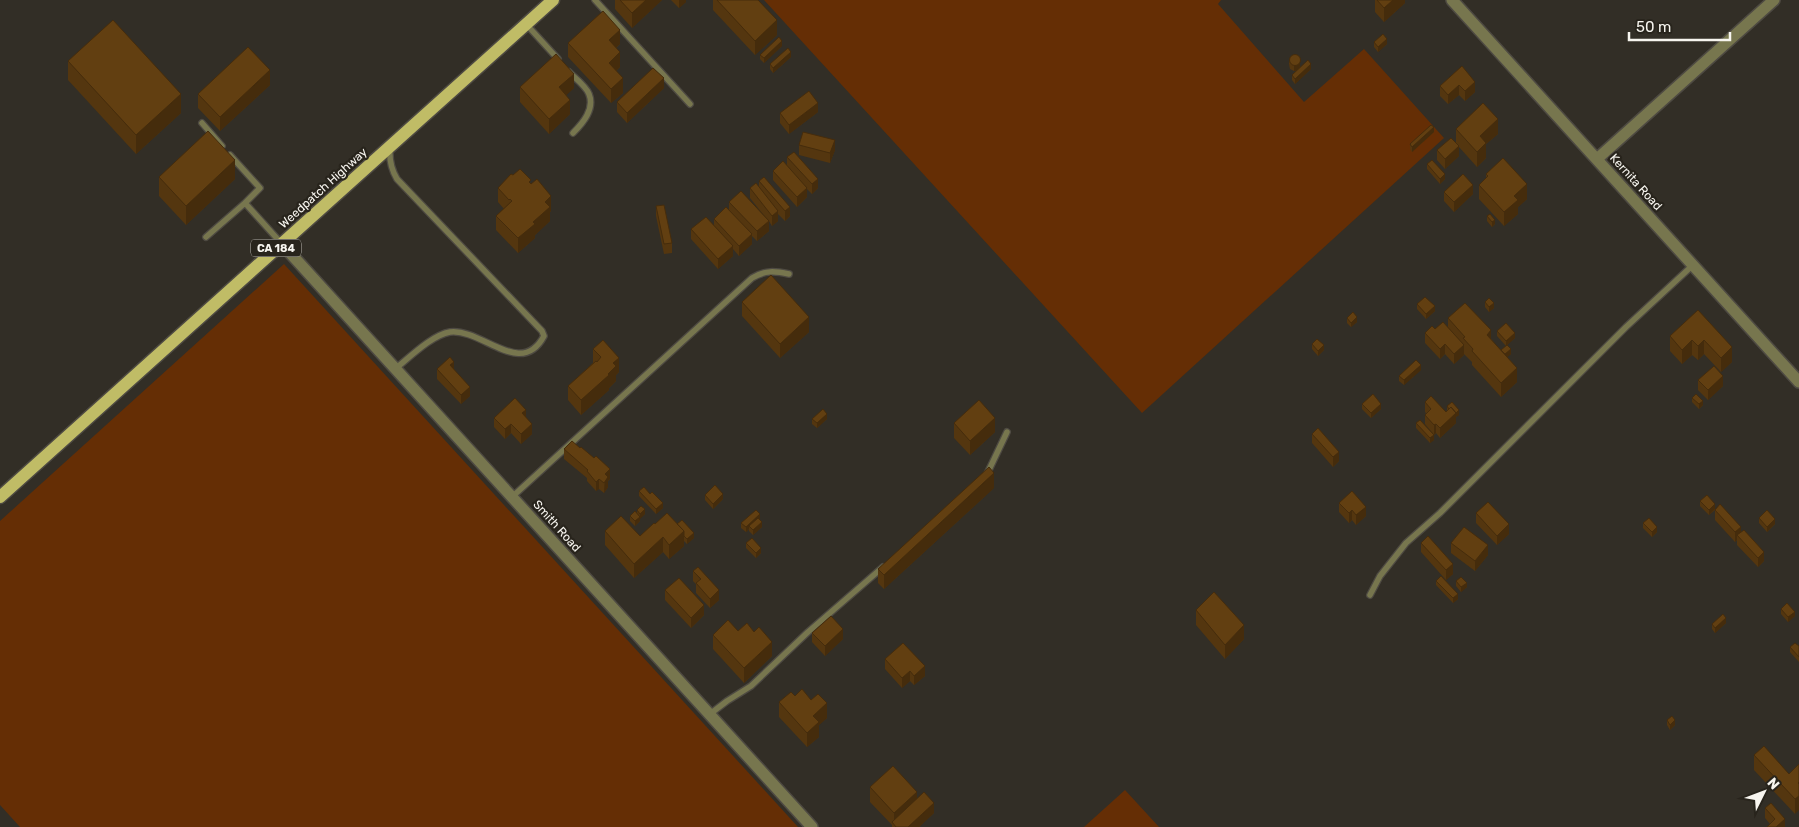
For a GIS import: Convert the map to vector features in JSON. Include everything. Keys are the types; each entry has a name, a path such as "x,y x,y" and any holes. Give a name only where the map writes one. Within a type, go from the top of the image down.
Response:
{"main road":[{"name":"Weedpatch Highway","path":"0,497 553,0"}],"street":[{"name":"Kernita Road","path":"1452,0 1799,382"},
{"path":"1597,159 1774,0"},
{"name":"Smith Road","path":"282,244 812,827"}],"lane":[{"path":"595,0 690,104"},
{"path":"526,24 589,94 590,109 583,124 573,133"},
{"path":"202,123 260,188 206,237"},
{"path":"390,146 390,164 397,179 542,331 544,336 530,350 513,353 506,352 484,340 452,332 437,336 395,369"},
{"path":"245,202 282,244"},
{"path":"1370,595 1380,576 1406,544 1440,513 1692,264"},
{"path":"512,497 752,278 764,272 789,274"},
{"path":"986,476 1007,432"},
{"path":"710,714 751,686 808,632 889,563"}],"shaded area":[{"path":"764,0 1221,0 1218,4 1304,102 1364,49 1444,138 1142,413"},
{"path":"284,264 798,827 20,827 0,805 0,521"},
{"path":"1125,790 1159,827 1084,827"}],"building":[{"path":"620,0 646,0 632,13"},
{"path":"717,0 758,0 777,20 755,41"},
{"path":"1377,0 1393,0 1384,8"},
{"path":"603,11 620,30 609,40 620,52 609,63 623,78 611,89 568,43"},
{"path":"113,20 181,94 136,135 68,61"},
{"path":"1383,34 1387,39 1378,47 1374,42"},
{"path":"779,37 782,41 764,58 760,55"},
{"path":"248,47 270,70 220,117 198,94"},
{"path":"788,48 791,52 773,68 770,64"},
{"path":"556,54 574,74 559,87 570,100 549,119 520,87"},
{"path":"1293,55 1297,55 1300,60 1299,64 1293,65 1290,62 1290,58"},
{"path":"1308,60 1311,64 1295,79 1292,75"},
{"path":"1462,66 1475,82 1465,91 1459,85 1448,95 1440,86"},
{"path":"653,68 664,78 627,113 617,102"},
{"path":"809,91 818,103 789,125 780,113"},
{"path":"1483,103 1498,119 1480,136 1486,143 1477,152 1456,129"},
{"path":"1431,125 1434,127 1412,147 1410,144"},
{"path":"208,131 235,160 186,206 159,177"},
{"path":"803,132 835,140 830,153 799,145"},
{"path":"1451,138 1459,146 1445,159 1437,150"},
{"path":"794,152 818,179 812,184 787,157"},
{"path":"1503,158 1527,184 1514,196 1518,200 1504,212 1479,185 1488,176 1486,174"},
{"path":"1432,160 1445,174 1440,179 1427,164"},
{"path":"783,161 807,188 797,197 773,171"},
{"path":"520,169 531,180 529,182 531,184 537,179 551,196 545,202 550,207 533,222 535,224 518,238 496,216 512,201 498,188 511,174 513,175"},
{"path":"1463,174 1473,185 1454,202 1444,192"},
{"path":"764,177 790,207 785,211 759,181"},
{"path":"756,183 778,211 772,216 750,188"},
{"path":"741,191 769,221 757,231 729,202"},
{"path":"664,205 672,243 664,244 656,206"},
{"path":"726,207 752,234 739,246 714,219"},
{"path":"1490,214 1495,220 1492,222 1487,216"},
{"path":"706,217 733,246 718,259 691,229"},
{"path":"771,275 809,317 780,344 742,302"},
{"path":"1425,297 1435,306 1426,314 1417,304"},
{"path":"1489,298 1494,303 1489,307 1485,302"},
{"path":"1465,303 1491,330 1487,335 1517,368 1501,383 1472,351 1473,349 1463,338 1465,337 1448,318"},
{"path":"1698,310 1732,347 1721,358 1704,340 1698,346 1692,340 1682,350 1670,336"},
{"path":"1353,312 1357,317 1351,323 1347,318"},
{"path":"1443,322 1464,345 1454,354 1445,344 1440,349 1425,333 1432,326 1435,329"},
{"path":"1506,323 1515,333 1506,341 1497,331"},
{"path":"1317,339 1324,345 1318,351 1312,344"},
{"path":"603,340 619,358 613,363 616,366 609,375 581,400 568,386 601,357 593,349"},
{"path":"1507,345 1511,349 1505,354 1501,350"},
{"path":"450,357 454,362 450,365 470,387 461,395 437,369"},
{"path":"1416,360 1421,365 1404,380 1399,376"},
{"path":"1714,366 1723,376 1708,390 1698,380"},
{"path":"1373,394 1381,404 1371,413 1362,404"},
{"path":"1696,394 1703,401 1699,404 1692,398"},
{"path":"1431,396 1446,412 1451,407 1456,413 1440,428 1436,424 1434,425 1425,415 1431,409 1425,402"},
{"path":"515,398 526,410 522,413 532,424 521,434 511,424 505,429 494,418"},
{"path":"979,400 995,418 970,441 954,423"},
{"path":"1452,402 1459,410 1456,413 1451,407 1449,409 1447,406"},
{"path":"823,409 827,414 817,423 812,419"},
{"path":"1420,420 1434,435 1430,438 1416,423"},
{"path":"1318,428 1339,452 1333,457 1312,434"},
{"path":"572,441 594,458 596,456 610,469 605,474 608,477 604,483 599,479 596,482 588,470 564,449"},
{"path":"989,467 994,473 884,575 878,569"},
{"path":"715,485 723,494 713,504 705,495"},
{"path":"644,487 663,503 656,509 639,491"},
{"path":"1352,491 1366,507 1356,515 1352,510 1349,513 1339,503"},
{"path":"1707,495 1715,504 1709,510 1700,501"},
{"path":"1488,502 1509,524 1497,536 1476,513"},
{"path":"1720,504 1741,527 1735,532 1715,510"},
{"path":"641,506 645,509 640,514 637,510"},
{"path":"756,510 760,514 746,527 741,523"},
{"path":"1767,510 1775,519 1767,527 1759,518"},
{"path":"635,511 640,517 635,521 630,516"},
{"path":"667,513 684,531 669,545 663,537 634,564 605,531 621,516 640,536"},
{"path":"758,518 762,522 753,530 749,526"},
{"path":"1649,518 1657,527 1652,532 1643,523"},
{"path":"682,520 694,533 687,539 684,536 684,531 677,524"},
{"path":"1464,527 1488,545 1475,561 1451,543"},
{"path":"1744,530 1764,552 1758,558 1737,535"},
{"path":"1428,536 1453,564 1446,570 1421,543"},
{"path":"752,538 761,548 756,553 746,543"},
{"path":"698,567 719,590 710,599 696,583 701,579 693,571"},
{"path":"1441,576 1458,594 1453,598 1436,581"},
{"path":"1461,577 1467,583 1461,587 1456,581"},
{"path":"679,578 704,605 691,618 665,590"},
{"path":"1214,592 1244,625 1225,645 1196,610"},
{"path":"1787,603 1795,612 1788,617 1781,609"},
{"path":"1723,614 1726,618 1715,628 1712,624"},
{"path":"831,616 843,629 825,646 812,633"},
{"path":"728,620 738,631 747,623 754,632 759,627 772,642 744,668 713,635"},
{"path":"903,643 925,666 914,676 910,671 902,678 885,659"},
{"path":"1795,643 1799,646 1799,657 1790,647"},
{"path":"802,689 811,700 818,694 827,703 813,716 819,722 807,733 779,702 791,692 795,696"},
{"path":"1672,716 1675,720 1670,725 1667,720"},
{"path":"1764,746 1789,774 1799,764 1799,796 1795,799 1754,755"},
{"path":"893,766 917,792 894,813 870,787"},
{"path":"924,792 934,803 908,827 896,827 892,822"},
{"path":"1771,803 1785,819 1776,827 1767,827 1775,819 1765,808"}]}
